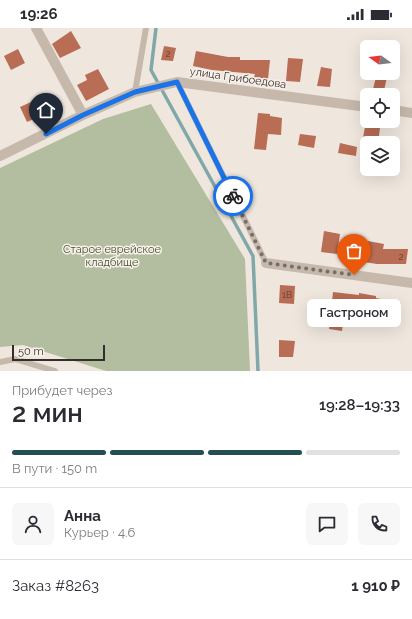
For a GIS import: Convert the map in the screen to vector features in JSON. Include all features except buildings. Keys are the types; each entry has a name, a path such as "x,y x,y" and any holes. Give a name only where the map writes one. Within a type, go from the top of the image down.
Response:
{"street":[{"path":"36,28 83,115"},
{"name":"улица Грибоедова","path":"0,156 83,115 135,92 177,82 360,106"},
{"path":"400,111 412,113"},
{"path":"266,263 412,283"}],"lane":[{"path":"135,92 146,28"},
{"path":"177,82 266,263"},
{"path":"0,362 15,359 55,371"}],"green space":[{"name":"Старое еврейское кладбище","path":"151,104 245,259 250,371 106,371 23,345 0,347 0,168 103,119"}],"waterway":[{"path":"156,28 151,70 253,256 258,371"}],"way so far":[{"path":"233,196 266,263 354,275"}],"place":[{"name":"Гастроном","path":"354,275"}],"route":[{"path":"46,134 83,115 135,92 177,82 233,196"}]}
